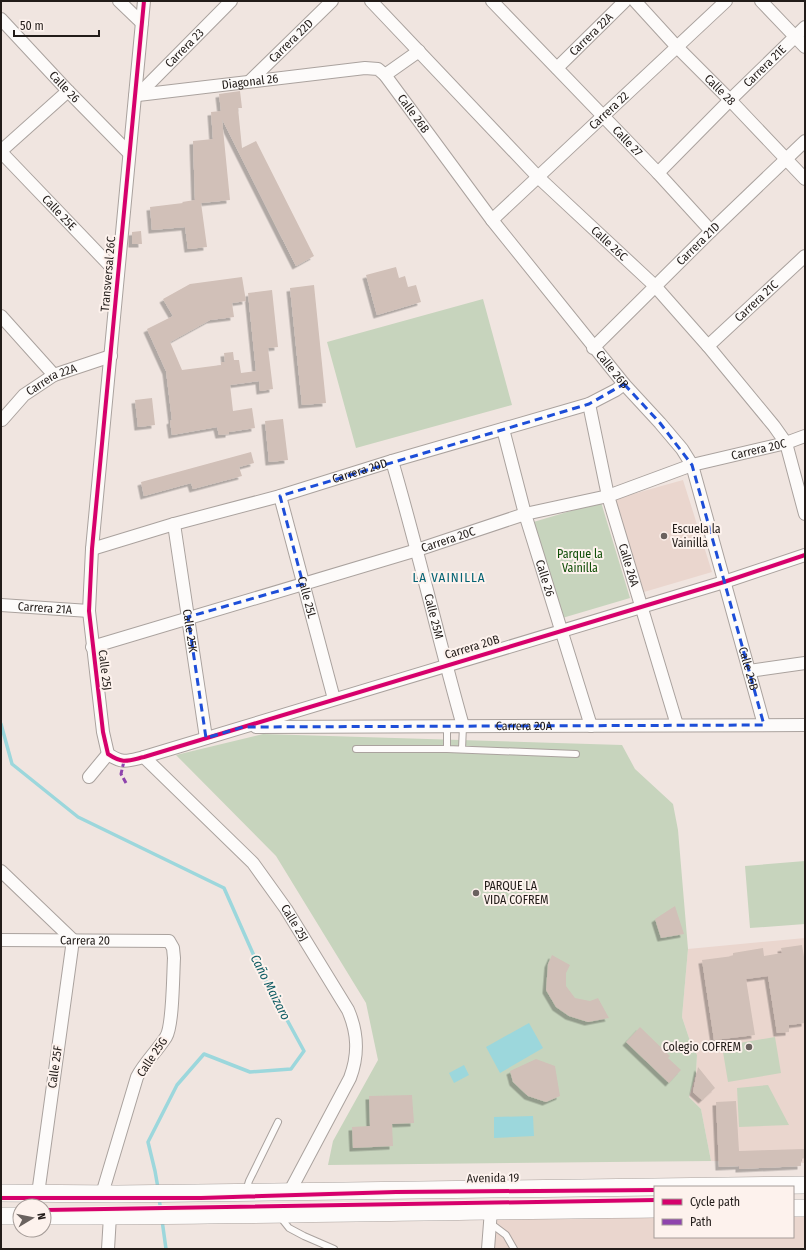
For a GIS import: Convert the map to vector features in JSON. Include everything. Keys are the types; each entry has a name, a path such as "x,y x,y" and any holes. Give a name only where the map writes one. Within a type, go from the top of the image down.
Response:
{"main road":[{"name":"Avenida 19","path":"658,1186 805,1184"},
{"name":"Avenida 19","path":"1,1193 126,1194 654,1186"},
{"path":"794,1208 805,1208"},
{"path":"52,1216 278,1214 490,1217 654,1209"},
{"path":"1,1216 12,1216"}],"street":[{"path":"119,1 142,23"},
{"name":"Transversal 26C","path":"92,549 144,1"},
{"name":"Carrera 23","path":"136,96 231,1"},
{"name":"Carrera 22D","path":"251,80 332,1"},
{"name":"Calle 26C","path":"371,1 538,176 655,286 708,346 774,426 786,443 805,514"},
{"name":"Calle 27","path":"492,1 711,231"},
{"name":"Carrera 22A","path":"557,68 625,1"},
{"name":"Calle 28","path":"635,1 677,47 805,179"},
{"name":"Carrera 22","path":"492,220 726,1"},
{"path":"761,1 805,47"},
{"name":"Calle 26","path":"1,19 68,91 130,153"},
{"name":"Carrera 21E","path":"658,174 730,100 805,27"},
{"path":"385,75 419,51"},
{"name":"Diagonal 26","path":"136,96 251,80 365,68 378,68 385,75"},
{"name":"Calle 26B","path":"385,75 492,220 593,348 660,423 682,449 692,465 764,725"},
{"path":"3,158 68,91"},
{"name":"Carrera 21D","path":"593,348 711,231 805,141"},
{"name":"Calle 25E","path":"3,158 118,274"},
{"name":"Carrera 21C","path":"708,346 805,256"},
{"path":"1,316 54,375"},
{"name":"Carrera 22A","path":"2,420 24,395 54,375 110,356"},
{"name":"Carrera 20D","path":"92,549 174,524 280,496 392,461 588,404 616,390 624,384"},
{"name":"Calle 26A","path":"588,404 608,496 676,725"},
{"name":"Calle 26","path":"503,429 525,514 591,726"},
{"name":"Carrera 20C","path":"92,647 188,617 417,550 525,514 608,496 692,465 786,443 805,436"},
{"name":"Calle 25M","path":"392,461 463,726"},
{"name":"Calle 25L","path":"280,496 334,699"},
{"name":"Calle 25K","path":"174,524 206,738"},
{"name":"Calle 25J","path":"92,549 89,611 103,732 108,754"},
{"name":"Carrera 20B","path":"144,757 724,582 805,555"},
{"name":"Carrera 21A","path":"1,605 89,611"},
{"path":"749,671 805,663"},
{"name":"Carrera 20A","path":"243,727 805,725"},
{"path":"90,777 108,754 124,762 144,757"},
{"name":"Calle 25J","path":"144,757 252,863 286,909 348,1010 352,1020 356,1034 357,1049 354,1068 290,1191"},
{"path":"1,871 73,940"},
{"name":"Carrera 20","path":"1,940 169,941"},
{"name":"Calle 25F","path":"38,1194 73,940"},
{"name":"Calle 25G","path":"102,1194 137,1077 142,1067 167,1036 170,1024 174,958 173,948 169,941"},
{"path":"108,1249 118,1216"},
{"path":"488,1249 490,1217"}],"lane":[{"path":"447,726 448,749"},
{"path":"462,750 463,726"},
{"path":"356,749 448,749 576,754"},
{"path":"246,1192 249,1181 278,1122"},
{"path":"278,1214 289,1228 334,1249"},
{"path":"490,1217 506,1235 514,1249"}],"highlighted area":[{"path":"624,384 660,423 692,465 764,725 243,727 206,738 188,617 303,584 280,496 589,404"}],"shaded area":[{"name":"Escuela la Vainilla","path":"683,480 712,572 644,592 615,499"},
{"name":"Colegio COFREM","path":"805,938 805,1163 711,1161 701,1109 689,1097 696,1073 697,1055 682,1017 688,949"},
{"path":"794,1212 805,1212 805,1249 494,1249 494,1215 654,1213 654,1238 794,1238"}],"green space":[{"path":"483,299 512,405 356,448 327,342"},
{"name":"Parque la Vainilla","path":"601,502 630,598 559,619 530,523"},
{"path":"263,734 622,745 635,769 673,804 678,830 688,949 682,1017 697,1055 696,1073 689,1097 701,1109 711,1161 328,1165 333,1141 378,1060 366,1003 276,856 176,755"},
{"path":"805,861 805,924 750,928 745,866"},
{"path":"775,1037 781,1073 728,1082 722,1046"},
{"path":"768,1085 789,1125 739,1127 737,1088"}],"water":[{"path":"529,1023 543,1048 500,1073 486,1047"},
{"path":"464,1065 469,1075 454,1083 449,1073"},
{"path":"533,1116 534,1136 494,1138 494,1117"}],"building":[{"path":"240,91 242,108 238,108 242,148 256,141 314,256 296,266 222,119 230,200 201,203 207,247 188,249 185,227 152,230 150,207 195,200 193,141 213,139 211,112 221,111 219,94"},
{"path":"141,231 142,244 132,244 132,232"},
{"path":"396,267 399,278 405,276 408,287 416,285 421,302 377,315 366,275"},
{"path":"242,277 246,301 232,303 234,317 210,320 170,342 182,370 221,365 221,362 225,362 224,353 233,352 234,360 239,360 241,373 256,371 248,293 272,290 278,347 268,348 273,389 260,391 259,381 230,385 233,411 252,408 255,428 219,435 217,427 172,435 170,421 172,420 166,371 147,329 173,316 163,299 190,284"},
{"path":"314,285 326,403 302,405 290,288"},
{"path":"152,398 155,425 138,427 135,400"},
{"path":"283,419 288,460 269,462 265,421"},
{"path":"251,452 254,463 239,467 242,476 193,489 191,483 144,496 141,482"},
{"path":"675,906 684,934 661,938 655,919"},
{"path":"802,945 805,963 805,1023 789,1025 789,1032 777,1033 768,976 746,979 755,1035 714,1040 702,960 733,956 733,953 763,948 764,956 782,953 781,948"},
{"path":"552,955 570,965 566,973 566,986 575,998 590,1001 598,998 609,1018 588,1022 569,1016 556,1007 546,990 548,964"},
{"path":"640,1027 670,1056 668,1058 681,1070 669,1083 626,1042"},
{"path":"536,1059 555,1066 560,1096 546,1102 528,1096 513,1082 510,1071"},
{"path":"698,1067 715,1088 702,1100 693,1092"},
{"path":"412,1095 414,1123 392,1124 393,1146 353,1148 352,1127 370,1126 369,1096"},
{"path":"736,1101 739,1151 805,1149 805,1158 801,1159 801,1166 739,1169 739,1166 719,1167 716,1102"}],"waterway":[{"name":"Caño Maizaro","path":"1,724 12,764 78,817 224,888 262,974 304,1051 291,1069 250,1072 204,1054 177,1085 148,1142 158,1188"},
{"name":"Caño Maizaro","path":"159,1198 161,1212"},
{"name":"Caño Maizaro","path":"162,1220 166,1249"}],"marked path":[{"path":"124,761 121,774 126,783"}],"cycle path":[{"path":"144,1 92,549 89,611 103,732 108,754 125,761 144,757 724,582 805,555"},
{"path":"1,1198 201,1198 396,1192 654,1190"},
{"path":"52,1210 654,1200"}],"place":[{"name":"Escuela la Vainilla","path":"664,536"},
{"name":"PARQUE LA VIDA COFREM","path":"476,893"},
{"name":"Colegio COFREM","path":"749,1047"}],"district":[{"name":"LA VAINILLA","path":"449,577"}]}
